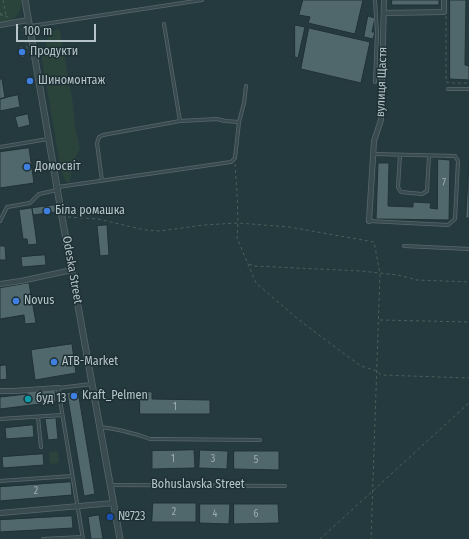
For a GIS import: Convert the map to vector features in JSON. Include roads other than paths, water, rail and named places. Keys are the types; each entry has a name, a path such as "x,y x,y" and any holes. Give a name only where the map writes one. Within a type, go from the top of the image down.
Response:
{"street":[{"name":"Odeska Street","path":"25,0 57,189 120,539"},
{"name":"вулиця Щастя","path":"369,220 374,141 382,120 384,0"},
{"path":"384,13 444,12 444,0"},
{"path":"0,25 29,23"},
{"path":"0,284 72,270"},
{"path":"0,391 58,388"},
{"path":"0,513 114,503"}],"lane":[{"path":"29,23 202,0"},
{"path":"375,0 377,33 375,82"},
{"path":"164,24 180,121"},
{"path":"0,222 7,207 30,203 39,194 57,189 231,162 234,158 238,122 244,103 246,86"},
{"path":"448,89 469,89"},
{"path":"102,181 97,143 99,137 180,121 217,119 238,122"},
{"path":"0,147 49,139"},
{"path":"369,220 448,225 455,219 458,160 455,156 373,154"},
{"path":"400,155 399,190 401,192 422,194 427,191 429,156"},
{"path":"404,246 469,249"},
{"path":"43,539 82,538 58,388 92,384"},
{"path":"0,419 62,415"},
{"path":"38,416 41,447"},
{"path":"100,427 111,428 150,439 260,440"},
{"path":"0,481 72,476"},
{"name":"Bohuslavska Street","path":"110,485 285,486"}],"place":[{"name":"Продукти","path":"22,52"},
{"name":"Шиномонтаж","path":"30,81"},
{"name":"Домосвіт","path":"27,167"},
{"name":"Біла ромашка","path":"47,211"},
{"name":"Novus","path":"16,301"},
{"name":"ATB-Market","path":"54,362"},
{"name":"Kraft_Pelmen","path":"74,396"},
{"name":"буд 13","path":"28,399"},
{"name":"№723","path":"110,517"}]}
